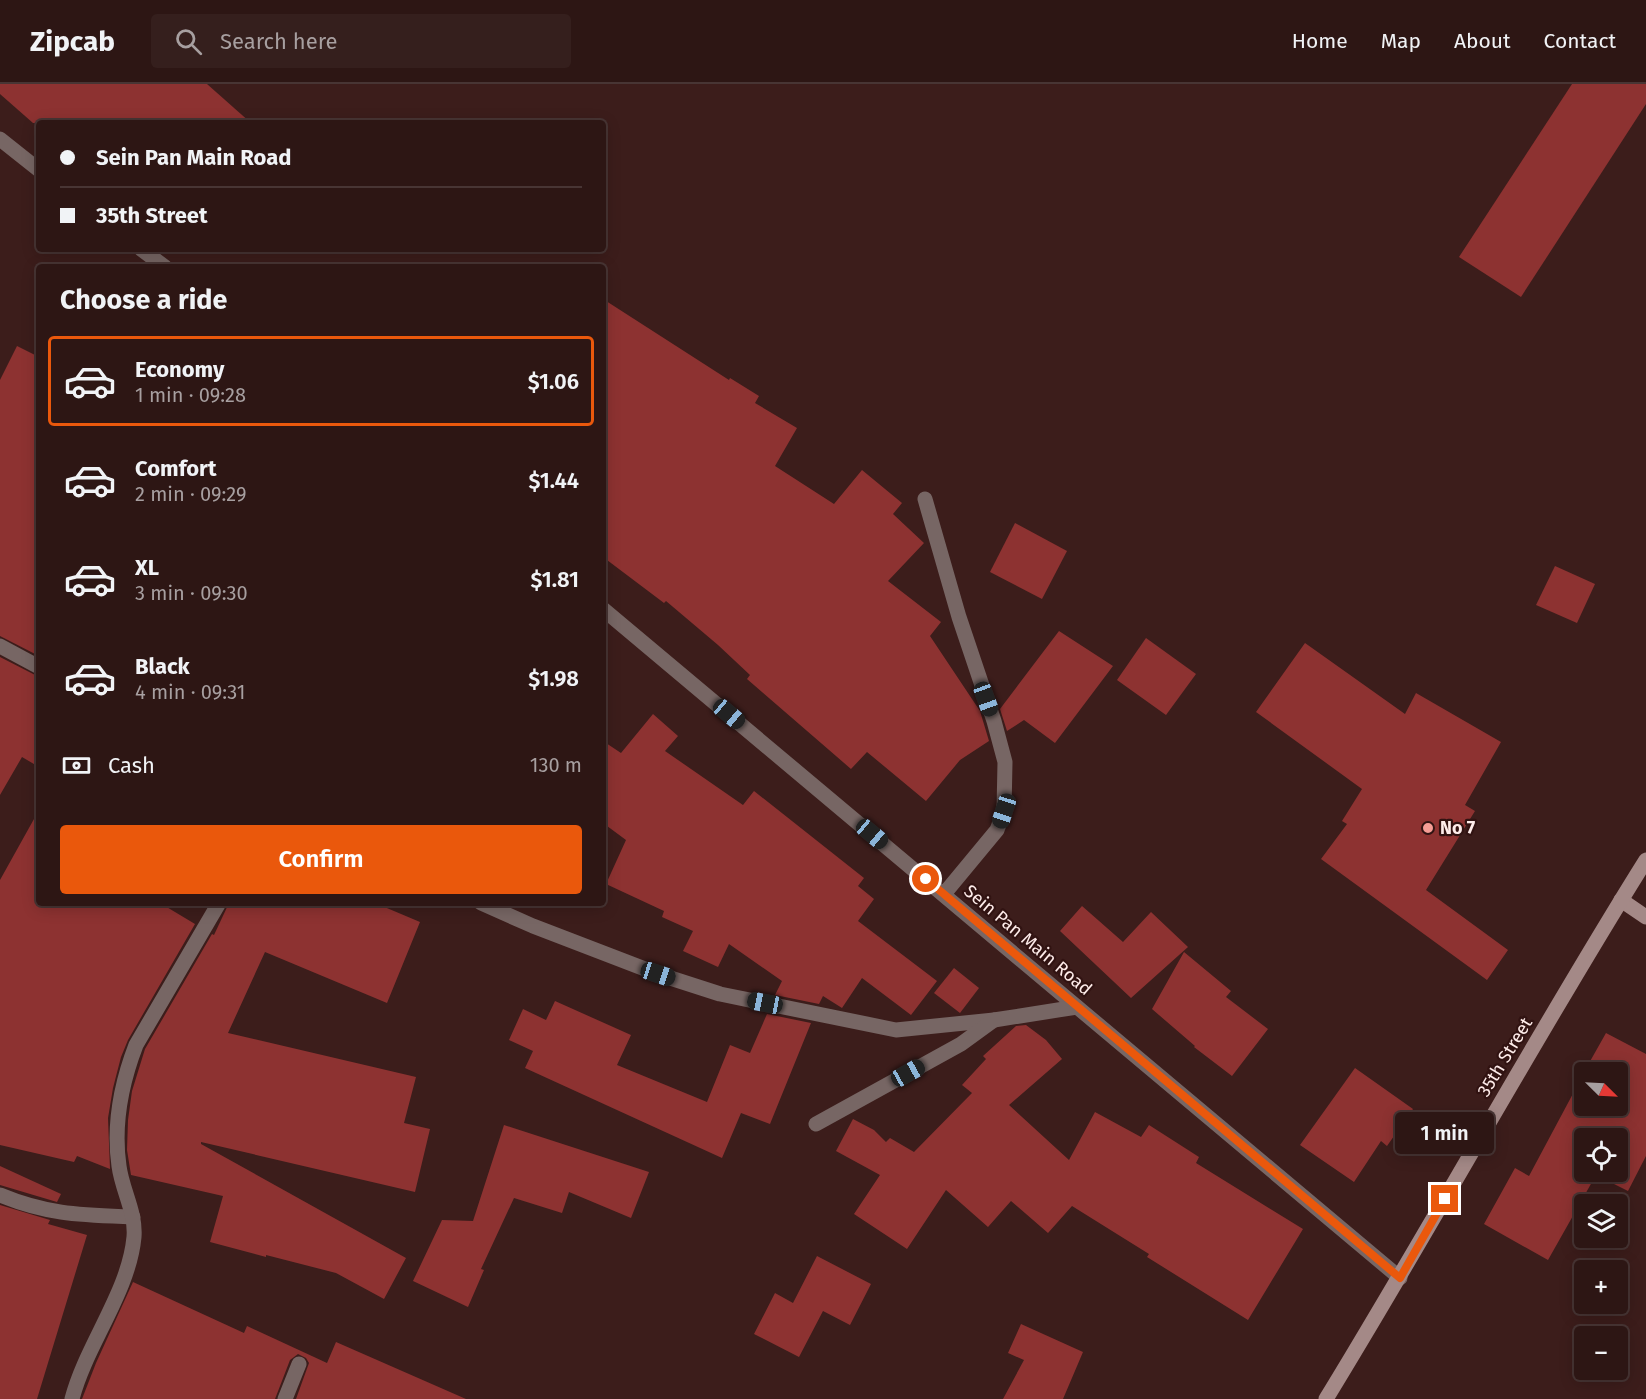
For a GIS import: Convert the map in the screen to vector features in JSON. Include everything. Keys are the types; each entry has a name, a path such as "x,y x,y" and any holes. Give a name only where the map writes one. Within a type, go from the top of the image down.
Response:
{"main road":[{"name":"35th Street","path":"1326,1399 1400,1278 1501,1100 1646,860"},
{"path":"1621,900 1646,917"}],"street":[{"path":"0,139 36,168"},
{"path":"145,252 161,264"},
{"path":"925,499 959,617 994,721 1005,762 1004,811 997,830 944,894"},
{"name":"Sein Pan Main Road","path":"606,612 1400,1278"},
{"path":"0,646 36,665"},
{"path":"72,1399 77,1379 125,1276 134,1237 133,1216 119,1167 117,1121 120,1095 128,1066 136,1045 217,906"},
{"path":"488,906 533,927 658,974 720,994 897,1030 994,1020 1077,1007"},
{"path":"816,1124 961,1044 994,1020"},
{"path":"0,1195 38,1209 67,1214 133,1216"},
{"path":"285,1399 299,1364"}],"building":[{"path":"0,84 207,84 248,120 36,120 36,123 33,123 0,94"},
{"path":"1572,84 1646,84 1646,104 1521,297 1459,257"},
{"path":"606,301 729,380 730,378 759,396 755,403 797,428 775,466 834,504 862,470 902,503 893,514 924,543 888,581 941,622 930,636 980,711 989,741 960,760 926,801 867,752 851,769 747,679 750,675 718,645 666,601 664,603 606,559"},
{"path":"17,346 36,356 36,654 0,636 0,380"},
{"path":"1015,523 1067,551 1042,599 990,572"},
{"path":"1555,566 1595,584 1577,623 1536,605"},
{"path":"1059,631 1113,666 1055,743 1024,720 1007,731 1000,709"},
{"path":"1146,638 1196,674 1166,715 1117,680"},
{"path":"1305,643 1405,714 1416,693 1501,742 1465,805 1475,811 1426,890 1508,950 1487,980 1321,859 1347,824 1342,821 1362,789 1256,712"},
{"path":"0,657 36,675 36,765 22,757 0,795"},
{"path":"653,714 678,736 665,751 743,805 754,791 864,878 858,886 874,899 858,921 937,981 911,1015 862,978 842,1008 823,996 819,1004 775,995 782,981 729,944 718,967 683,951 693,931 662,917 664,911 606,884 626,840 606,825 606,743 621,753"},
{"path":"36,815 36,906 165,906 195,924 128,1040 121,1057 108,1118 110,1169 77,1156 74,1162 0,1145 0,880"},
{"path":"228,906 382,906 420,922 387,1003 265,952 228,1033 416,1077 404,1123 430,1129 415,1192 201,1142 406,1258 384,1299 336,1273 210,1242 223,1196 131,1175 127,1150 128,1120 132,1091 145,1049 212,934 214,935"},
{"path":"1082,906 1123,942 1151,912 1188,947 1131,998 1060,931"},
{"path":"1184,952 1231,991 1226,997 1268,1029 1232,1076 1194,1047 1152,1009"},
{"path":"954,968 979,988 960,1013 934,993"},
{"path":"555,1001 631,1035 617,1065 707,1102 730,1045 750,1053 767,1014 811,1023 770,1124 741,1113 722,1158 525,1068 533,1051 509,1040 523,1009 546,1020"},
{"path":"1026,1025 1046,1040 1062,1059 1009,1105 1069,1160 1095,1112 1141,1137 1149,1125 1199,1157 1196,1163 1303,1229 1248,1320 1147,1257 1149,1254 1072,1206 1048,1233 1011,1201 988,1227 946,1190 907,1249 854,1214 880,1175 836,1151 853,1119 874,1130 886,1142 890,1138 914,1152 972,1093 962,1085 986,1059 983,1056 1016,1026"},
{"path":"1606,1033 1646,1054 1646,1156 1628,1191 1610,1182 1628,1182 1628,1128 1574,1128 1574,1182 1592,1182 1585,1194 1574,1194 1574,1214 1548,1260 1484,1224 1515,1168 1529,1176 1574,1092 1574,1116 1628,1116 1628,1062 1590,1062"},
{"path":"1355,1068 1413,1109 1387,1146 1381,1141 1354,1182 1300,1145"},
{"path":"504,1125 649,1172 631,1218 569,1192 562,1213 514,1198 481,1269 484,1270 468,1307 413,1281 442,1220 473,1221"},
{"path":"0,1166 61,1194 57,1202 0,1185"},
{"path":"0,1205 50,1220 48,1224 87,1235 37,1399 0,1399"},
{"path":"817,1256 871,1284 850,1325 823,1311 799,1357 754,1334 775,1293 793,1303"},
{"path":"133,1282 244,1333 247,1326 327,1363 336,1342 466,1399 296,1399 309,1363 306,1358 298,1354 290,1360 275,1399 82,1399"},
{"path":"1021,1324 1083,1352 1063,1399 1003,1399 1024,1360 1008,1353"}],"place":[{"name":"No 7","path":"1428,828"}],"route":[{"path":"926,879 1400,1278 1445,1199"}]}
